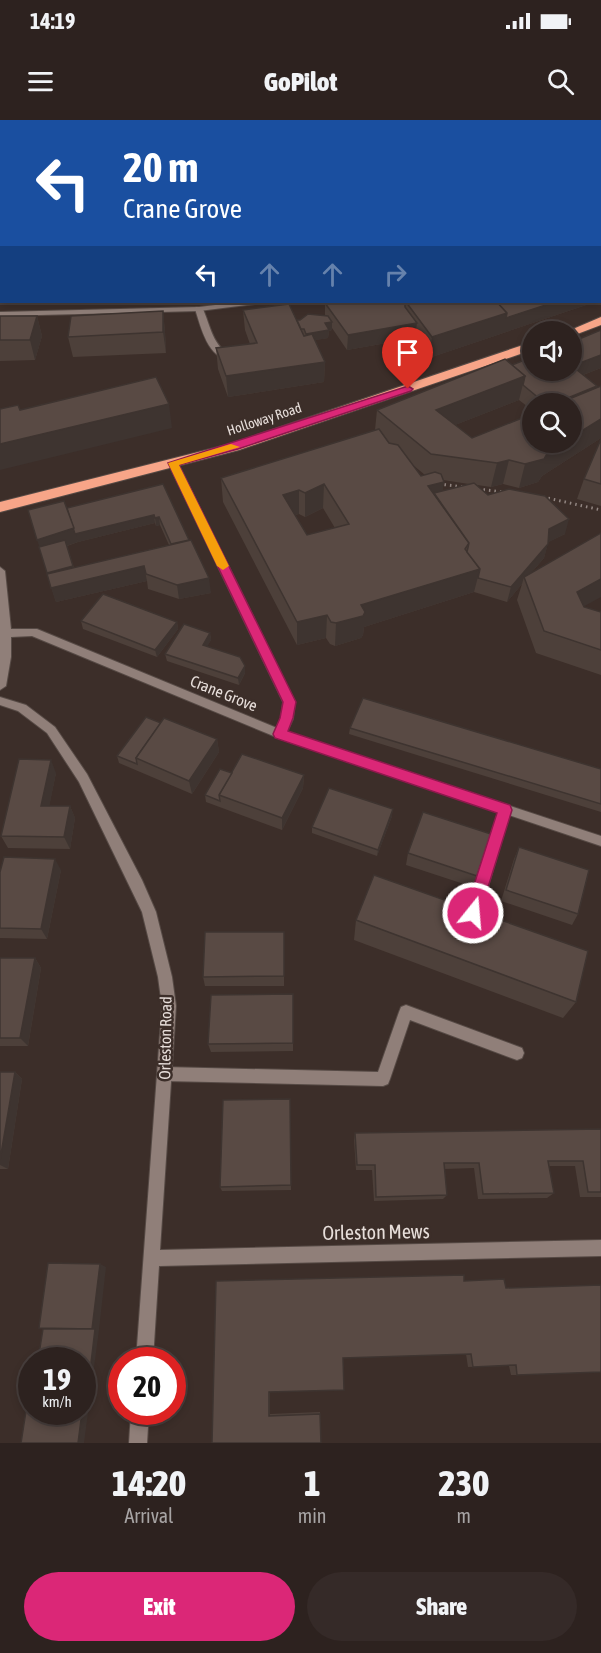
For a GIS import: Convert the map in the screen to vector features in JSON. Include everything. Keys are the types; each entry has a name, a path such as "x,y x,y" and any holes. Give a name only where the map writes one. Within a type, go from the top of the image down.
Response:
{"highway":[{"path":"582,328 601,321"},
{"name":"Holloway Road","path":"0,507 255,440 522,349"}],"street":[{"path":"0,314 199,309 247,303"},
{"path":"199,309 219,354 241,359"},
{"path":"173,463 289,702 287,718 280,734"},
{"path":"0,571 7,633 0,686"},
{"name":"Crane Grove","path":"7,633 33,632 280,734 601,841"},
{"name":"Orleston Road","path":"0,701 13,703 38,719 61,742 137,884 149,912 165,977 169,1006 145,1347"},
{"path":"473,913 505,810"},
{"path":"165,1074 383,1079 406,1012 517,1053"},
{"name":"Orleston Mews","path":"151,1258 601,1248"},
{"path":"138,1443 139,1425"}],"path":[{"path":"431,483 465,487"},
{"path":"476,489 511,493"},
{"path":"533,496 601,510"}],"building":[{"path":"325,303 405,303 405,307 417,323 348,335"},
{"path":"407,303 498,303 507,313 432,337"},
{"path":"498,303 552,303 506,318 507,313"},
{"path":"289,304 304,336 312,334 325,362 226,376 216,348 257,343 243,310"},
{"path":"163,311 163,332 68,337 71,316"},
{"path":"308,314 328,316 332,322 325,323 329,330 306,334 297,320"},
{"path":"0,316 37,316 30,340 0,340"},
{"path":"601,330 601,355 582,362 582,338"},
{"path":"505,359 522,373 522,377 436,410 472,438 522,418 522,453 547,453 544,459 525,464 509,460 497,463 431,454 377,410"},
{"path":"522,361 522,373 512,365"},
{"path":"582,374 597,386 580,393 533,393 523,385 524,381 582,381"},
{"path":"156,377 169,404 0,444 0,409 18,405 20,410"},
{"path":"601,386 601,419 582,431 582,394"},
{"path":"379,429 389,443 398,445 421,476 435,472 441,474 444,482 428,486 469,543 465,549 480,569 361,605 365,612 363,616 336,623 331,622 327,615 297,622 221,478","holes":["324,484 349,524 307,535 283,495 299,490 305,493"]},
{"path":"601,439 601,484 584,479"},
{"path":"474,483 488,495 509,489 545,496 569,519 549,529 548,544 511,587 478,578 480,569 467,552 469,543 434,493"},
{"path":"163,484 189,540 171,544 159,517 155,518 154,515 75,534 67,508"},
{"path":"64,501 74,528 37,540 28,510"},
{"path":"601,533 601,579 577,592 584,607 601,612 601,650 544,631 524,577"},
{"path":"65,540 73,566 47,573 39,547"},
{"path":"191,540 209,578 177,585 146,574 144,566 51,588 47,574"},
{"path":"103,594 177,622 155,650 81,621"},
{"path":"184,624 210,633 203,645 240,657 245,666 238,678 165,654"},
{"path":"363,698 601,769 601,804 350,728"},
{"path":"146,717 161,723 136,758 137,764 117,756"},
{"path":"164,718 217,739 189,781 136,758"},
{"path":"242,754 304,775 282,818 219,795"},
{"path":"19,759 51,760 41,806 70,806 64,837 1,836"},
{"path":"220,769 232,773 219,795 220,801 205,795"},
{"path":"329,788 393,809 378,850 312,827"},
{"path":"423,812 491,834 477,876 408,853"},
{"path":"519,847 589,870 578,914 506,890"},
{"path":"4,857 55,859 41,929 0,928 0,872"},
{"path":"374,875 588,951 576,1002 356,920"},
{"path":"205,932 284,932 284,976 203,977"},
{"path":"0,958 35,958 20,1038 0,1038"},
{"path":"293,994 293,1043 208,1044 211,995"},
{"path":"0,1072 15,1072 0,1160"},
{"path":"290,1099 291,1185 220,1187 223,1100"},
{"path":"601,1129 601,1192 588,1192 583,1161 548,1161 554,1193 483,1194 479,1163 444,1163 447,1195 376,1197 375,1165 357,1165 355,1133"},
{"path":"48,1263 100,1264 92,1329 39,1328"},
{"path":"464,1275 464,1281 504,1279 506,1288 601,1285 601,1372 517,1375 516,1365 473,1367 471,1354 343,1358 344,1390 269,1392 269,1416 320,1414 321,1443 212,1443 216,1281"},
{"path":"43,1329 95,1329 93,1347 40,1347"},
{"path":"24,1425 80,1425 78,1443 21,1443"}],"slow traffic":[{"path":"223,566 173,463 235,447"}],"route":[{"path":"408,389 234,447 173,463 289,702 290,708 280,734 505,810 473,913"}]}
